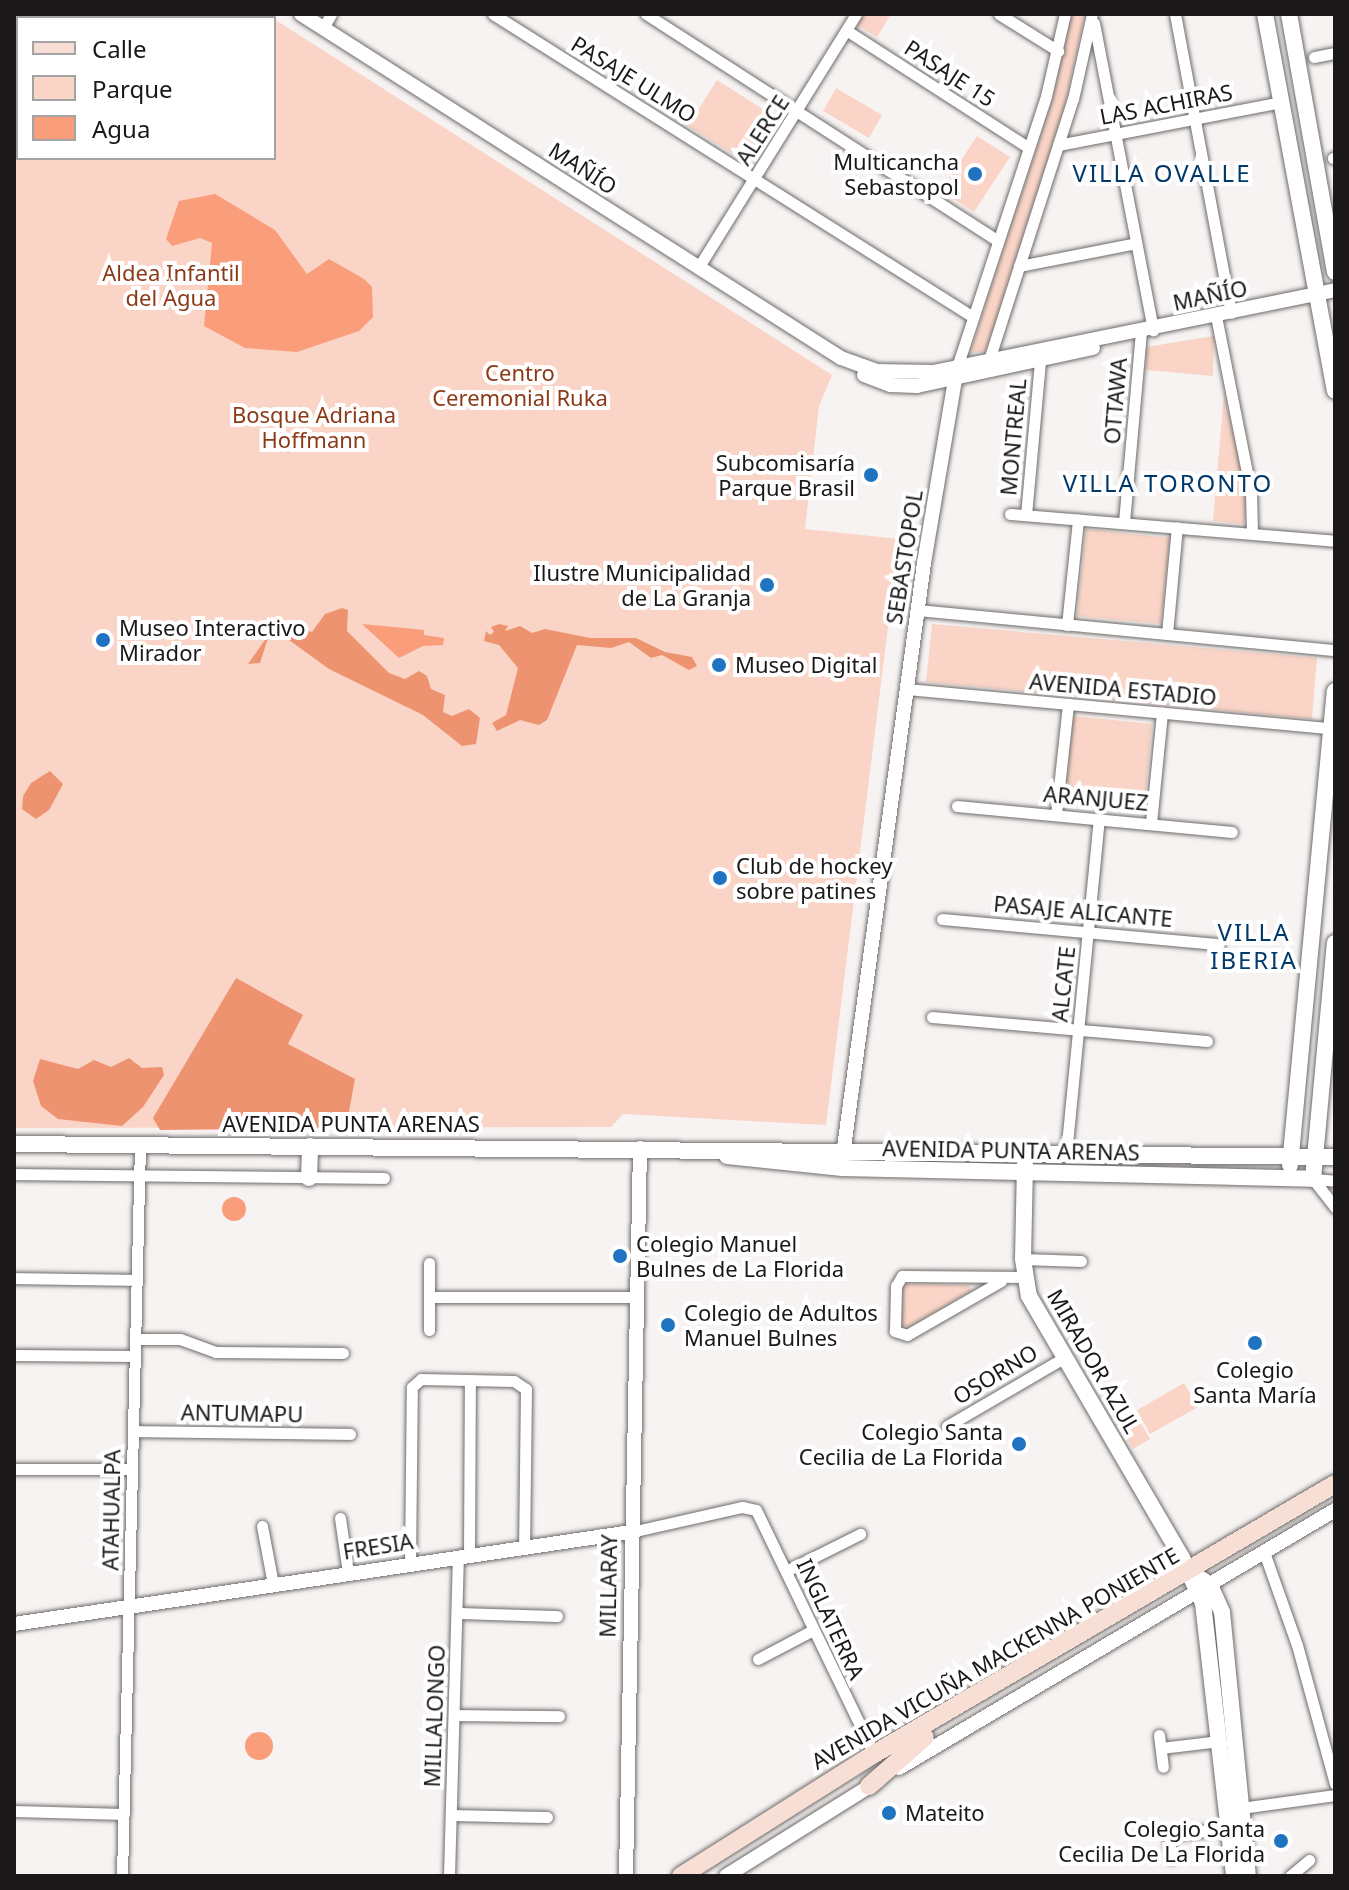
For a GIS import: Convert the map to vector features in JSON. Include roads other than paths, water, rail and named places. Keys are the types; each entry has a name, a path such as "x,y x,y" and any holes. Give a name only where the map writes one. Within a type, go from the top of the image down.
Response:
{"main road":[{"path":"1265,14 1335,391"},
{"path":"1289,14 1335,272"},
{"path":"1290,1178 1335,691"},
{"path":"1313,1179 1335,943"},
{"name":"AVENIDA PUNTA ARENAS","path":"14,1144 687,1148 760,1161 1025,1154 1335,1157"},
{"path":"309,1178 310,1146"},
{"name":"MIRADOR AZUL","path":"1025,1154 1024,1277 1065,1357 1190,1572 1204,1588"},
{"name":"AVENIDA PUNTA ARENAS","path":"842,1159 1024,1172 1313,1179"},
{"name":"AVENIDA VICUÑA MACKENNA PONIENTE","path":"681,1876 874,1754 1190,1572 1335,1484"},
{"path":"1204,1588 1234,1876"},
{"path":"1204,1588 1223,1619 1248,1876"},
{"path":"869,1786 966,1701"}],"street":[{"name":"MAÑÍO","path":"301,14 698,268 841,358 890,385 1040,362 1115,338"},
{"path":"323,28 331,14"},
{"name":"PASAJE ULMO","path":"493,14 973,317"},
{"path":"646,14 998,241"},
{"name":"ALERCE","path":"698,268 849,32 856,14"},
{"path":"999,14 1058,51"},
{"name":"SEBASTOPOL","path":"842,1159 918,610 956,373 1029,148 1058,51 1065,14"},
{"path":"989,360 1058,145 1092,14"},
{"name":"OTTAWA","path":"1092,14 1136,243 1147,331 1124,522"},
{"path":"1175,14 1251,492 1252,533"},
{"name":"PASAJE 15","path":"849,32 1029,148"},
{"path":"1314,57 1335,53"},
{"name":"LAS ACHIRAS","path":"1058,145 1281,102"},
{"path":"1019,266 1136,243"},
{"name":"MAÑÍO","path":"956,373 989,360 1115,338 1335,290"},
{"name":"MONTREAL","path":"1026,515 1040,362"},
{"path":"1010,514 1335,541"},
{"path":"1067,625 1078,520"},
{"path":"1167,634 1177,527"},
{"path":"918,610 1335,650"},
{"name":"AVENIDA ESTADIO","path":"907,689 1333,729"},
{"path":"1056,815 1068,704"},
{"path":"1151,823 1162,713"},
{"name":"ARANJUEZ","path":"957,806 1232,832"},
{"name":"ALCATE","path":"1066,1154 1099,819"},
{"name":"PASAJE ALICANTE","path":"942,919 1219,944"},
{"path":"932,1017 1207,1041"},
{"name":"ATAHUALPA","path":"122,1876 140,1145"},
{"name":"MILLARAY","path":"626,1876 640,1148"},
{"path":"14,1174 384,1178"},
{"path":"1313,1179 1335,1207"},
{"name":"AVENIDA PUNTA ARENAS","path":"1313,1179 1335,1181"},
{"path":"1023,1259 1081,1261"},
{"path":"429,1263 429,1330"},
{"path":"1001,1281 907,1335 895,1331 896,1286 902,1276 1001,1281 1024,1277"},
{"path":"14,1278 137,1280"},
{"path":"429,1297 637,1297"},
{"path":"135,1339 180,1339 215,1352 343,1353"},
{"path":"14,1355 135,1356"},
{"name":"OSORNO","path":"947,1426 1065,1357"},
{"path":"410,1564 416,1381 521,1383 526,1389 524,1547"},
{"name":"MILLALONGO","path":"449,1876 457,1613 464,1556 470,1381"},
{"name":"ANTUMAPU","path":"133,1431 350,1434"},
{"path":"14,1469 132,1469"},
{"name":"FRESIA","path":"14,1624 631,1532 747,1506"},
{"name":"INGLATERRA","path":"747,1506 760,1514 874,1754"},
{"name":"AVENIDA VICUÑA MACKENNA PONIENTE","path":"726,1876 869,1786 1335,1510"},
{"path":"340,1518 348,1573"},
{"path":"262,1526 273,1584"},
{"path":"786,1571 860,1534"},
{"path":"1264,1552 1297,1645 1335,1784"},
{"path":"457,1613 557,1616"},
{"path":"758,1659 813,1630"},
{"path":"455,1715 559,1716"},
{"path":"1159,1735 1163,1767"},
{"path":"1161,1748 1220,1741"},
{"path":"1241,1808 1335,1795"},
{"path":"14,1811 124,1814"},
{"path":"451,1815 547,1817"},
{"path":"1171,1858 1169,1835 1229,1828"},
{"path":"1290,1876 1309,1860"}],"water":[{"path":"215,194 275,230 307,274 329,259 364,279 372,287 373,317 359,331 297,352 245,348 204,326 212,243 200,238 172,246 166,239 179,201"},
{"path":"362,624 424,630 424,635 444,638 443,645 423,646 399,658"},
{"path":"234,1197 242,1201 246,1209 242,1217 234,1221 226,1217 222,1209 226,1201"},
{"path":"259,1732 269,1736 273,1746 269,1756 259,1760 249,1756 245,1746 249,1736"}],"place":[{"name":"Multicancha Sebastopol","path":"975,174"},
{"name":"Subcomisaría Parque Brasil","path":"871,475"},
{"name":"Ilustre Municipalidad de La Granja","path":"767,585"},
{"name":"Museo Interactivo Mirador","path":"103,640"},
{"name":"Museo Digital","path":"719,665"},
{"name":"Club de hockey sobre patines","path":"720,878"},
{"name":"Colegio Manuel Bulnes de La Florida","path":"620,1256"},
{"name":"Colegio de Adultos Manuel Bulnes","path":"668,1325"},
{"name":"Colegio Santa María","path":"1255,1343"},
{"name":"Colegio Santa Cecilia de La Florida","path":"1019,1444"},
{"name":"Mateito","path":"889,1813"},
{"name":"Colegio Santa Cecilia De La Florida","path":"1281,1841"}],"district":[{"name":"VILLA OVALLE","path":"1162,173"},
{"name":"VILLA TORONTO","path":"1168,483"},
{"name":"VILLA IBERIA","path":"1254,946"}],"park label":[{"name":"Aldea Infantil del Agua","path":"171,284"},
{"name":"Centro Ceremonial Ruka","path":"520,384"},
{"name":"Bosque Adriana Hoffmann","path":"314,426"}]}
